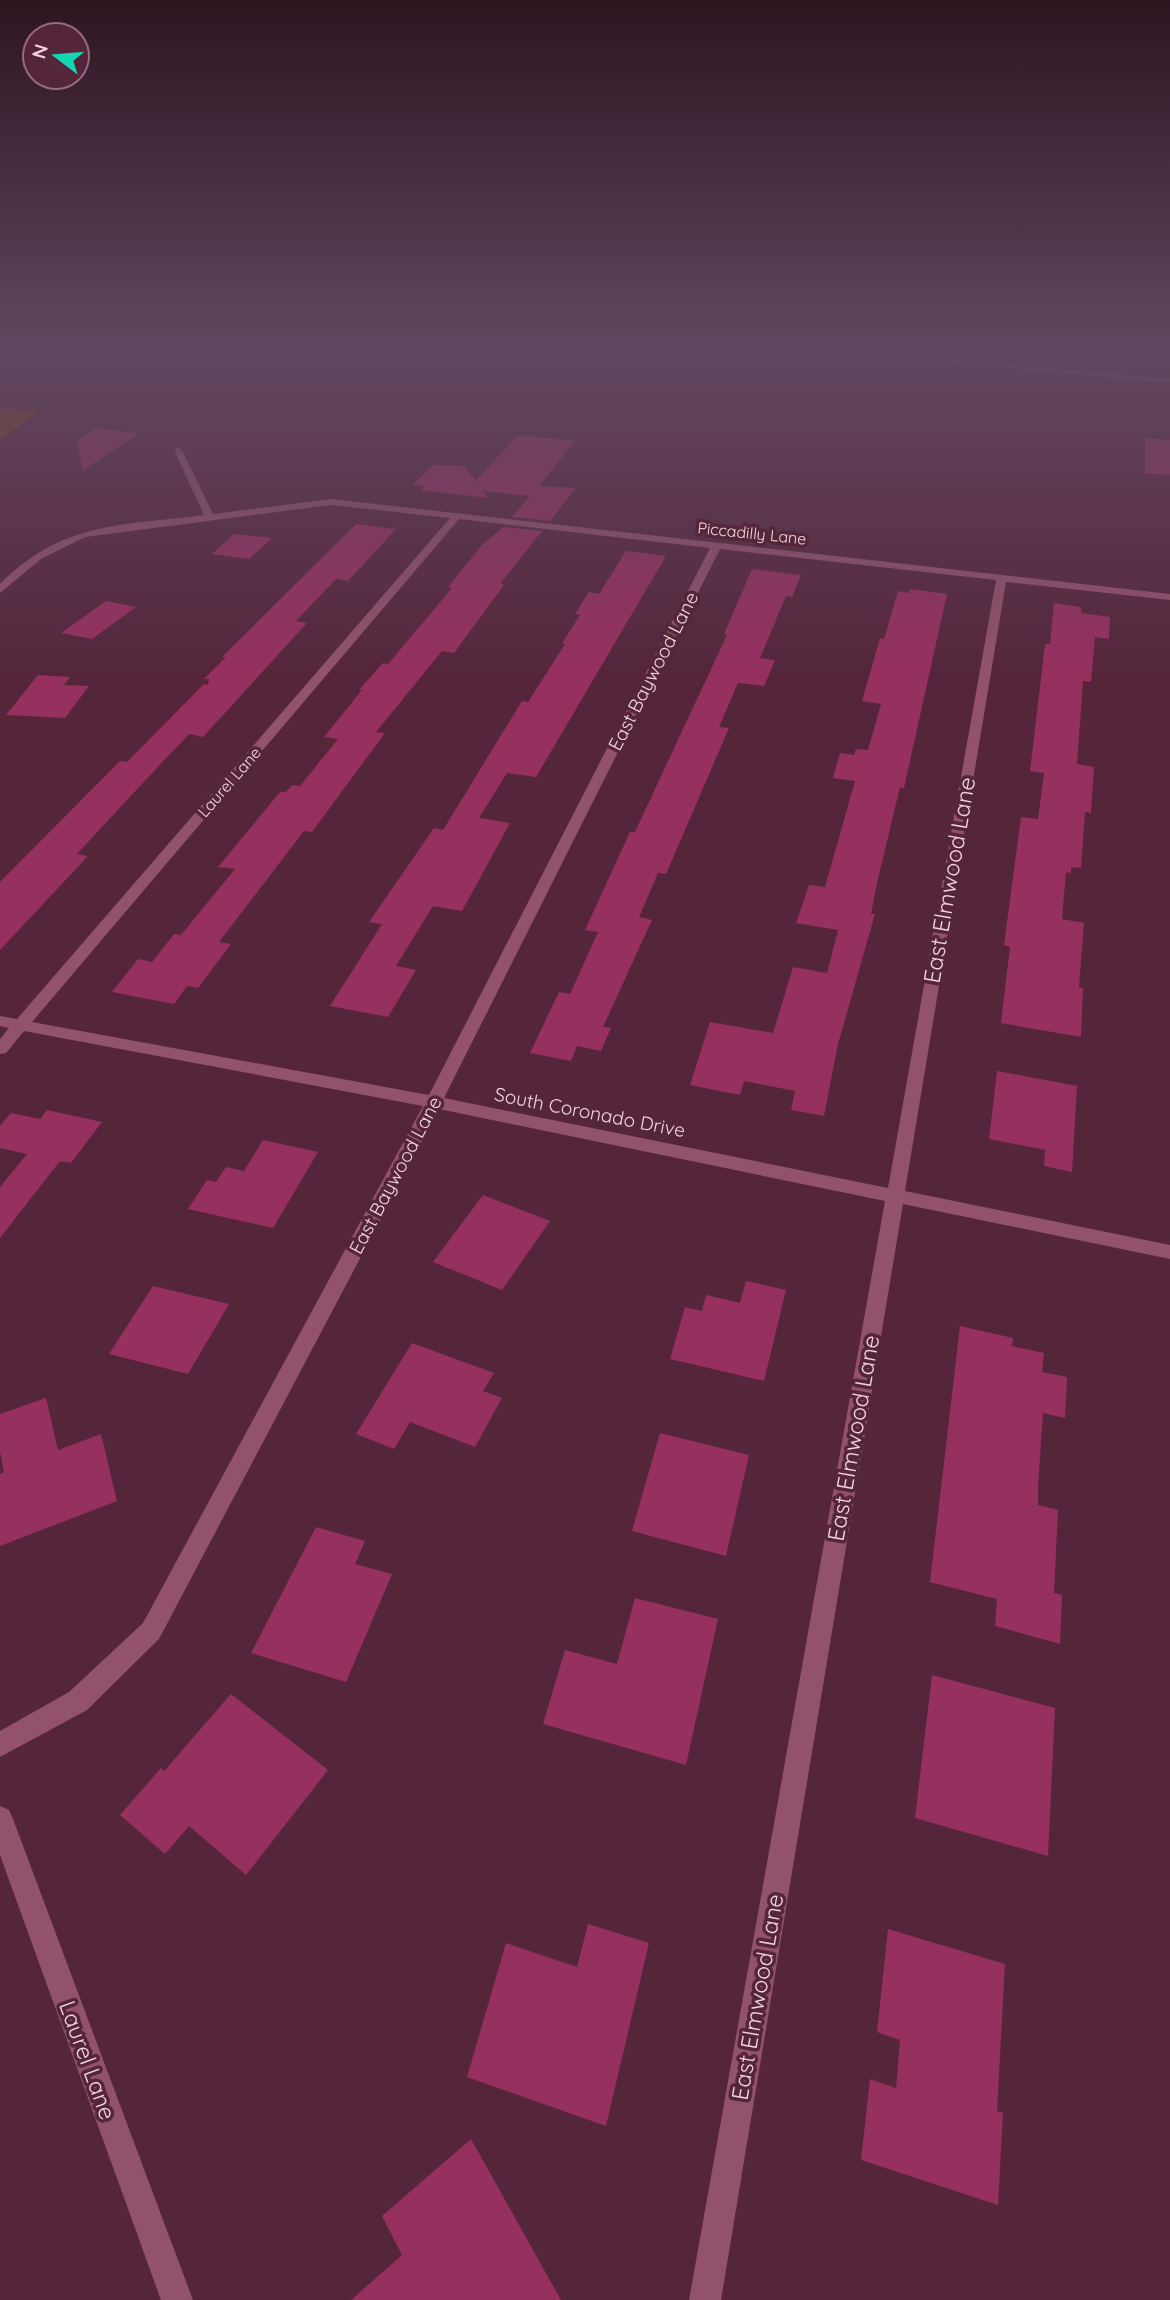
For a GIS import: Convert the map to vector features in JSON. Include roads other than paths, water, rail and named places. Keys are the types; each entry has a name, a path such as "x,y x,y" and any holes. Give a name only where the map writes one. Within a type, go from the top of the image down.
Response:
{"street":[{"path":"182,459 209,516"},
{"name":"Piccadilly Lane","path":"0,590 32,558 52,545 83,534 331,502 1170,597"},
{"name":"Laurel Lane","path":"0,1049 458,515"},
{"name":"East Baywood Lane","path":"0,1745 78,1701 150,1631 434,1102 717,545"},
{"name":"East Elmwood Lane","path":"705,2300 1002,577"},
{"name":"South Coronado Drive","path":"0,1021 434,1102 1170,1252"},
{"name":"Laurel Lane","path":"0,1819 177,2300"}]}
